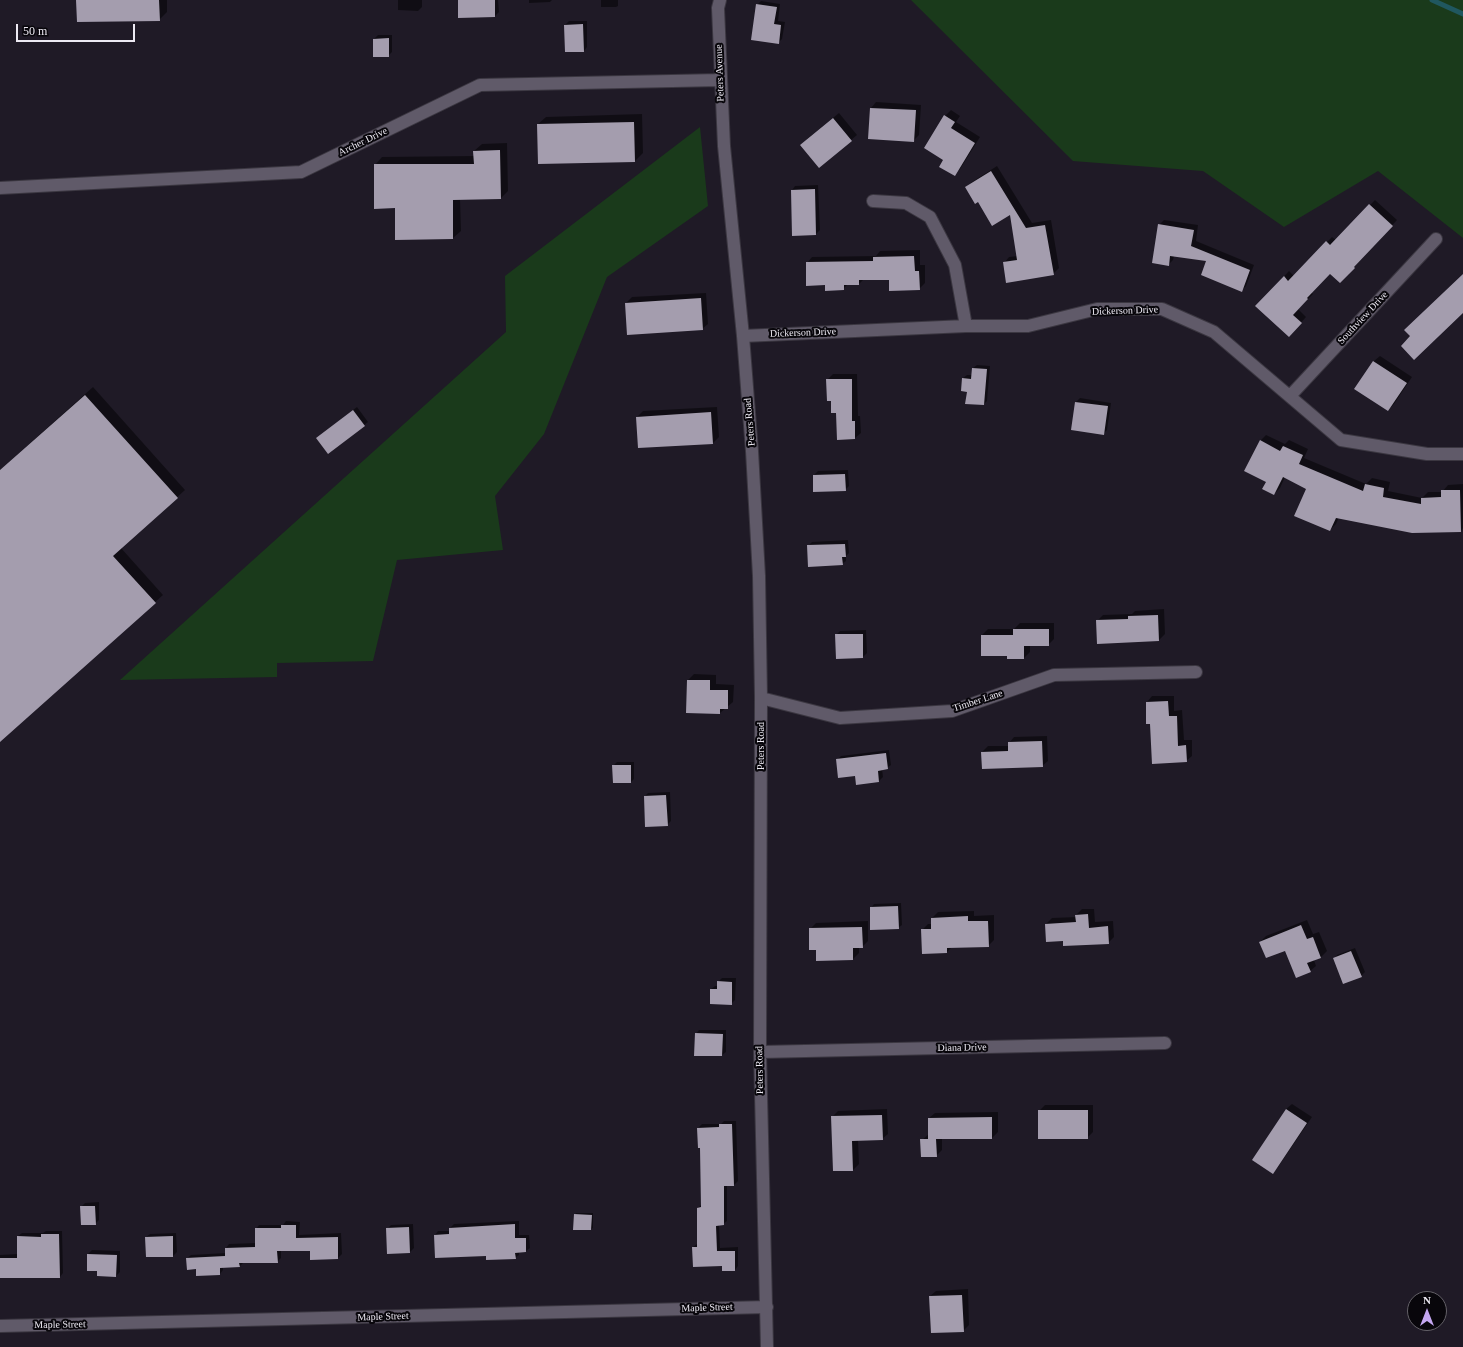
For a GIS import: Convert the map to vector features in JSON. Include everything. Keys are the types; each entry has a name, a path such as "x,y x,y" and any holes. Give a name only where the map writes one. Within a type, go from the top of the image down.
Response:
{"street":[{"name":"Peters Avenue","path":"720,0 718,8 724,146"},
{"name":"Archer Drive","path":"0,188 301,172 480,85 720,80"},
{"name":"Peters Road","path":"724,146 743,336 752,451 759,576 761,698 760,1052 767,1347"},
{"path":"873,201 906,202 930,217 955,265 966,326"},
{"name":"Southview Drive","path":"1290,396 1436,240"},
{"name":"Dickerson Drive","path":"743,336 966,326 1028,326 1097,310 1162,309 1214,332 1341,440 1427,454 1463,454"},
{"name":"Timber Lane","path":"761,698 840,718 952,711 1054,675 1196,672"},
{"name":"Diana Drive","path":"760,1052 1165,1043"},
{"name":"Maple Street","path":"0,1326 767,1307"}],"green space":[{"path":"911,0 1463,0 1463,238 1378,171 1284,227 1203,171 1073,161"},
{"path":"700,127 708,206 607,277 544,434 495,496 503,550 397,560 373,661 277,663 277,677 120,680 506,332 505,276"}],"building":[{"path":"76,0 159,0 160,21 77,22"},
{"path":"458,0 495,0 495,17 458,18"},
{"path":"756,4 777,7 774,24 781,25 779,44 751,40"},
{"path":"583,24 584,52 565,52 564,25"},
{"path":"389,38 389,57 373,57 373,39"},
{"path":"870,108 916,110 914,142 868,139"},
{"path":"944,115 955,122 951,128 975,143 955,176 939,167 943,160 924,148"},
{"path":"833,118 852,141 819,168 800,145"},
{"path":"634,122 635,162 538,164 537,124"},
{"path":"500,150 501,199 453,200 453,239 395,240 395,208 374,209 374,164 474,164 473,151"},
{"path":"991,171 1026,228 1045,225 1054,275 1006,283 1003,262 1017,260 1010,215 992,226 978,202 975,204 965,187"},
{"path":"815,189 816,235 792,236 791,190"},
{"path":"1369,204 1393,226 1340,283 1330,274 1307,298 1308,299 1293,315 1302,323 1289,337 1255,306 1284,276 1288,281 1326,241 1330,245"},
{"path":"1158,224 1194,230 1191,246 1250,270 1242,292 1201,275 1206,261 1170,256 1169,266 1152,263"},
{"path":"914,256 915,271 919,271 920,290 889,291 889,280 859,280 859,285 844,285 844,290 825,291 825,285 806,286 806,262 873,261 873,257"},
{"path":"1463,274 1463,313 1414,360 1401,346 1410,336 1404,330"},
{"path":"701,298 703,330 627,335 625,303"},
{"path":"1373,361 1407,383 1388,411 1354,389"},
{"path":"972,368 987,369 984,405 965,404 967,392 961,391 962,378 971,379"},
{"path":"826,379 852,379 852,421 855,421 855,439 837,440 836,413 831,413 831,401 827,401"},
{"path":"85,395 178,498 113,556 156,603 0,742 0,470"},
{"path":"1075,402 1108,406 1104,435 1071,430"},
{"path":"353,410 365,426 328,454 316,438"},
{"path":"711,412 713,444 638,448 636,417"},
{"path":"1260,440 1280,451 1283,446 1303,455 1299,464 1363,491 1365,484 1384,488 1383,497 1421,504 1421,498 1441,497 1441,490 1460,490 1461,532 1412,533 1336,518 1330,531 1294,516 1306,489 1283,477 1274,495 1262,489 1266,482 1244,471"},
{"path":"845,474 846,491 813,492 813,475"},
{"path":"845,544 846,557 842,557 843,565 808,567 807,545"},
{"path":"1158,615 1159,641 1097,644 1096,620 1128,619 1128,616"},
{"path":"1013,629 1049,629 1049,646 1024,646 1024,659 1007,659 1007,656 981,656 981,635 1013,635"},
{"path":"835,634 863,634 863,658 836,659"},
{"path":"687,680 710,680 710,690 728,690 728,709 720,709 720,714 686,713"},
{"path":"1168,701 1169,716 1177,716 1178,746 1186,745 1187,762 1152,764 1150,724 1146,724 1146,702"},
{"path":"1042,741 1043,767 982,769 981,752 1008,751 1008,742"},
{"path":"886,753 888,769 878,771 879,782 856,785 855,776 838,778 836,759"},
{"path":"612,765 631,765 631,783 613,783"},
{"path":"666,795 668,826 645,827 644,796"},
{"path":"898,906 899,929 870,930 870,907"},
{"path":"1088,914 1089,928 1108,926 1109,944 1063,946 1063,941 1046,942 1045,924 1076,922 1075,915"},
{"path":"968,916 968,921 988,921 989,947 947,948 947,953 922,954 921,929 931,929 931,918"},
{"path":"1301,925 1307,939 1313,937 1321,958 1307,963 1311,972 1296,978 1285,951 1266,958 1259,942"},
{"path":"862,927 863,948 853,948 853,960 816,961 816,950 809,950 809,928"},
{"path":"1351,951 1362,977 1343,984 1333,958"},
{"path":"717,981 732,982 732,1005 710,1004 710,989 717,989"},
{"path":"695,1033 723,1034 722,1056 694,1056"},
{"path":"1286,1109 1307,1123 1273,1174 1252,1160"},
{"path":"1038,1110 1088,1110 1088,1139 1038,1139"},
{"path":"882,1115 883,1140 852,1141 853,1171 833,1171 831,1116"},
{"path":"992,1117 992,1139 936,1139 937,1157 921,1157 920,1139 928,1139 928,1118"},
{"path":"719,1124 732,1124 734,1186 724,1186 724,1225 716,1226 717,1251 735,1251 735,1271 722,1271 722,1266 693,1267 692,1247 697,1247 697,1208 701,1207 700,1148 698,1148 697,1128 719,1127"},
{"path":"80,1206 95,1206 96,1225 81,1225"},
{"path":"574,1214 592,1215 591,1230 573,1230"},
{"path":"515,1224 515,1238 526,1238 526,1252 515,1253 516,1259 486,1260 486,1256 435,1258 434,1235 449,1234 449,1228"},
{"path":"281,1225 296,1225 296,1238 338,1237 338,1259 310,1260 310,1251 277,1251 278,1263 239,1263 240,1267 220,1268 220,1275 196,1276 196,1269 187,1270 186,1258 225,1256 225,1248 255,1247 255,1228 281,1228"},
{"path":"409,1227 410,1253 387,1254 386,1228"},
{"path":"41,1234 59,1234 60,1278 0,1278 0,1258 17,1258 17,1236 41,1237"},
{"path":"173,1236 173,1257 146,1257 145,1237"},
{"path":"87,1254 117,1255 116,1277 97,1276 97,1271 87,1271"},
{"path":"962,1295 964,1332 931,1333 929,1296"}],"waterway":[{"path":"1432,0 1463,14"}]}
